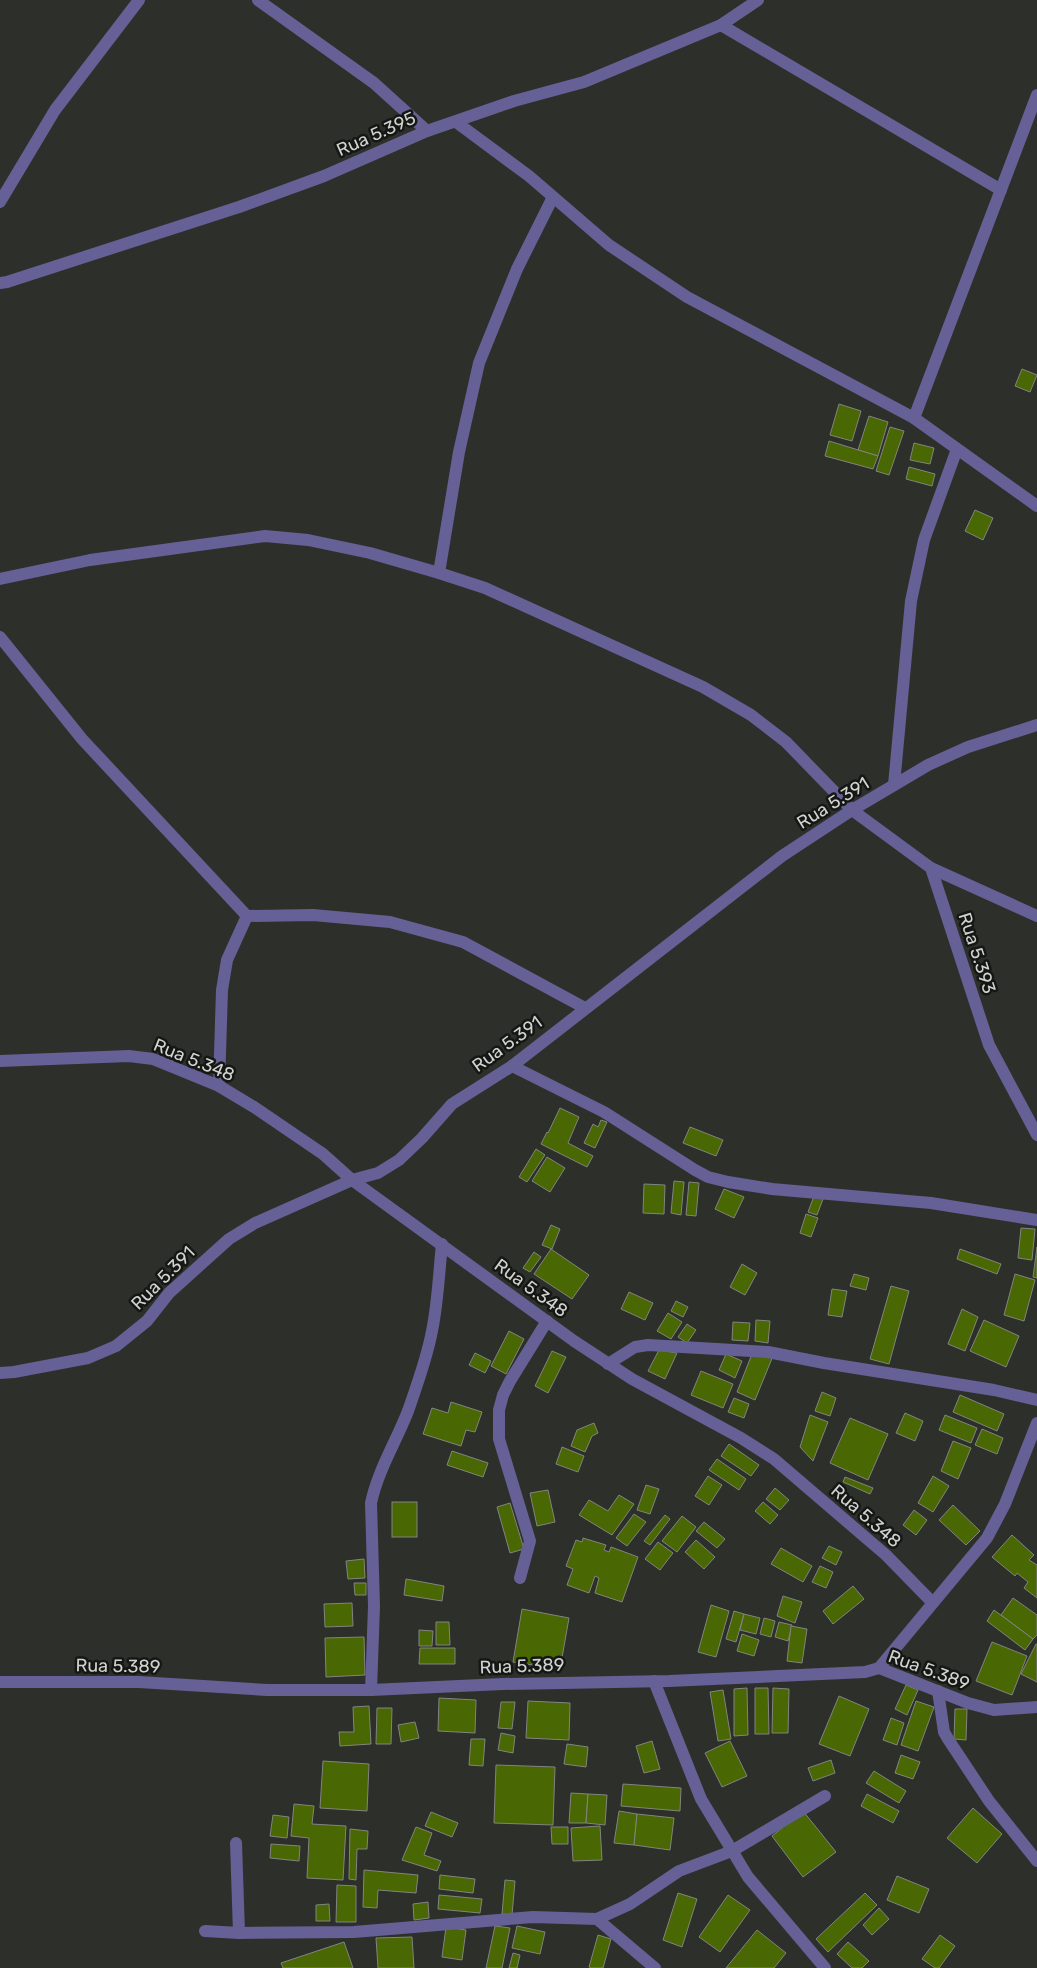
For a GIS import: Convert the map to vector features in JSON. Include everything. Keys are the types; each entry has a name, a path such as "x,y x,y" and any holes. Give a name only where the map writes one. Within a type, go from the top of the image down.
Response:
{"street":[{"path":"0,202 55,110 139,0"},
{"path":"258,0 374,84 427,131"},
{"name":"Rua 5.395","path":"0,282 8,282 239,207 324,176 427,131 514,102 584,82 721,25 758,0"},
{"path":"721,25 1001,190"},
{"path":"914,418 1037,95"},
{"path":"456,122 529,176 609,245 687,297 914,418 1037,506"},
{"path":"439,573 459,452 479,363 517,269 553,197"},
{"path":"894,785 911,600 924,540 957,449"},
{"path":"0,579 90,560 265,536 317,542 370,553 439,573 485,588 703,687 751,715 786,742 852,810 931,868 1037,916"},
{"path":"0,637 82,739 247,916 313,915 390,922 463,942 585,1008"},
{"name":"Rua 5.391","path":"0,1373 88,1358 116,1346 147,1321 169,1293 229,1239 255,1223 352,1180 378,1173 398,1160 422,1138 452,1104 512,1066 782,856 852,810 928,765 968,747 1037,725"},
{"name":"Rua 5.393","path":"931,868 989,1044 1037,1135"},
{"path":"219,1086 222,990 227,960 247,916"},
{"name":"Rua 5.348","path":"0,1061 129,1056 153,1059 219,1086 254,1107 323,1154 352,1180 608,1364 741,1438 774,1459 886,1556 932,1602"},
{"path":"512,1066 604,1112 708,1177 772,1189 931,1203 1037,1220"},
{"path":"371,1690 374,1606 371,1503 378,1478 407,1414 425,1359 432,1330 442,1244"},
{"path":"520,1578 530,1541 500,1439 499,1410 510,1381 547,1321"},
{"path":"608,1364 635,1347 648,1345 768,1352 824,1363 994,1390 1037,1400"},
{"path":"878,1668 987,1538 1006,1504 1037,1423"},
{"name":"Rua 5.389","path":"0,1682 139,1682 267,1690 371,1690 865,1672 878,1668 968,1703 994,1710 1037,1707"},
{"path":"654,1681 701,1799 748,1877 825,1968"},
{"path":"938,1691 944,1732 948,1739 989,1801 1037,1861"},
{"path":"205,1931 239,1933 354,1932 533,1917 597,1919 630,1904 679,1871 732,1851 825,1796"},
{"path":"236,1843 239,1933"},
{"path":"597,1919 655,1968"}],"building":[{"path":"1022,369 1037,375 1030,392 1015,386"},
{"path":"839,404 861,411 852,441 830,435"},
{"path":"869,416 888,422 878,456 858,450"},
{"path":"890,427 904,431 889,475 876,471"},
{"path":"829,441 878,456 873,469 825,456"},
{"path":"914,443 934,448 930,464 910,460"},
{"path":"909,467 935,474 932,486 906,479"},
{"path":"975,510 993,518 983,540 965,531"},
{"path":"560,1108 579,1117 568,1143 593,1156 587,1167 541,1144"},
{"path":"601,1120 607,1122 595,1148 584,1143 593,1124 598,1127"},
{"path":"690,1127 723,1140 716,1156 683,1143"},
{"path":"536,1149 545,1155 527,1182 519,1177"},
{"path":"547,1157 565,1168 550,1192 532,1181"},
{"path":"674,1181 684,1182 681,1215 671,1213"},
{"path":"689,1182 699,1183 696,1216 686,1215"},
{"path":"644,1184 665,1185 664,1214 643,1213"},
{"path":"724,1189 744,1197 734,1218 715,1209"},
{"path":"814,1196 823,1199 817,1215 808,1212"},
{"path":"806,1214 818,1218 811,1237 800,1233"},
{"path":"551,1225 560,1229 552,1249 542,1245"},
{"path":"1021,1228 1035,1229 1032,1260 1018,1258"},
{"path":"1037,1247 1037,1278 1033,1277"},
{"path":"551,1249 589,1275 572,1299 534,1274"},
{"path":"960,1249 1001,1264 997,1274 957,1259"},
{"path":"534,1252 541,1257 530,1272 523,1268"},
{"path":"742,1264 757,1273 745,1295 730,1287"},
{"path":"854,1274 869,1278 866,1290 850,1286"},
{"path":"1015,1274 1035,1280 1024,1321 1004,1315"},
{"path":"891,1286 909,1291 889,1364 870,1359"},
{"path":"832,1289 847,1291 842,1317 828,1315"},
{"path":"629,1292 653,1303 645,1320 621,1309"},
{"path":"676,1301 688,1307 683,1317 671,1311"},
{"path":"962,1309 978,1317 965,1351 948,1344"},
{"path":"668,1313 682,1322 671,1339 657,1331"},
{"path":"756,1320 770,1321 768,1343 755,1341"},
{"path":"984,1320 1019,1336 1006,1367 970,1351"},
{"path":"733,1322 750,1323 748,1341 732,1340"},
{"path":"687,1324 696,1330 687,1343 678,1337"},
{"path":"509,1331 524,1339 506,1374 491,1366"},
{"path":"659,1350 677,1353 665,1379 648,1371"},
{"path":"552,1351 566,1357 548,1393 535,1386"},
{"path":"475,1353 491,1361 485,1373 469,1365"},
{"path":"726,1354 742,1361 735,1378 719,1370"},
{"path":"752,1354 773,1356 755,1400 737,1392"},
{"path":"701,1371 733,1384 723,1408 691,1395"},
{"path":"822,1392 836,1398 830,1416 815,1411"},
{"path":"960,1395 1004,1414 997,1431 953,1412"},
{"path":"734,1398 749,1404 744,1418 728,1412"},
{"path":"451,1402 482,1412 475,1432 466,1430 461,1446 423,1434 432,1408 448,1413"},
{"path":"905,1413 923,1421 915,1441 896,1433"},
{"path":"810,1415 828,1422 813,1461 800,1447"},
{"path":"945,1415 977,1428 971,1443 939,1430"},
{"path":"850,1418 888,1434 868,1480 830,1463"},
{"path":"594,1423 598,1433 592,1436 585,1452 571,1446 577,1430"},
{"path":"982,1429 1003,1438 997,1454 975,1445"},
{"path":"953,1441 971,1448 958,1479 941,1471"},
{"path":"729,1444 759,1465 751,1476 721,1456"},
{"path":"562,1447 584,1456 578,1472 556,1464"},
{"path":"452,1451 488,1463 483,1477 447,1465"},
{"path":"717,1459 746,1479 739,1490 709,1470"},
{"path":"708,1476 722,1485 709,1505 695,1496"},
{"path":"933,1476 949,1486 933,1512 918,1503"},
{"path":"845,1477 873,1488 870,1494 843,1482"},
{"path":"646,1485 659,1489 650,1514 637,1510"},
{"path":"775,1488 789,1500 780,1510 766,1499"},
{"path":"548,1490 555,1522 537,1526 530,1493"},
{"path":"619,1495 634,1504 612,1535 579,1515 589,1500 608,1511"},
{"path":"392,1502 417,1502 417,1537 392,1537"},
{"path":"763,1502 778,1515 770,1524 755,1511"},
{"path":"510,1503 524,1549 510,1553 497,1507"},
{"path":"953,1505 980,1531 966,1545 939,1520"},
{"path":"914,1510 927,1520 916,1535 903,1525"},
{"path":"634,1514 646,1522 627,1546 616,1538"},
{"path":"665,1515 670,1519 650,1545 644,1541"},
{"path":"682,1516 696,1527 677,1552 662,1541"},
{"path":"704,1522 725,1539 717,1548 696,1531"},
{"path":"1012,1535 1034,1555 1029,1560 1037,1565 1037,1598 1024,1588 1028,1582 1017,1573 1015,1576 992,1557"},
{"path":"583,1538 606,1545 604,1550 609,1552 611,1547 638,1557 622,1602 595,1593 599,1578 595,1576 589,1593 567,1585 573,1569 566,1566 576,1540 582,1542"},
{"path":"696,1540 715,1557 704,1569 685,1552"},
{"path":"658,1542 673,1553 660,1570 645,1559"},
{"path":"829,1546 842,1552 836,1565 822,1558"},
{"path":"781,1548 812,1566 803,1582 771,1564"},
{"path":"364,1559 365,1578 348,1579 346,1561"},
{"path":"820,1566 833,1572 826,1588 812,1582"},
{"path":"406,1579 444,1586 442,1601 404,1595"},
{"path":"354,1583 366,1583 366,1595 355,1595"},
{"path":"853,1586 864,1599 833,1624 823,1611"},
{"path":"783,1596 802,1602 795,1623 777,1616"},
{"path":"1013,1598 1037,1615 1037,1635 1033,1639 1001,1615"},
{"path":"352,1603 353,1626 325,1627 324,1604"},
{"path":"711,1605 729,1611 716,1657 698,1652"},
{"path":"522,1609 569,1618 560,1669 513,1662"},
{"path":"994,1610 1033,1639 1025,1650 987,1621"},
{"path":"734,1611 744,1614 736,1642 726,1639"},
{"path":"744,1614 760,1618 756,1634 740,1630"},
{"path":"764,1618 775,1621 771,1637 760,1634"},
{"path":"436,1622 449,1622 450,1645 436,1645"},
{"path":"779,1622 792,1625 788,1641 775,1637"},
{"path":"791,1626 807,1629 802,1663 787,1661"},
{"path":"419,1630 433,1631 432,1646 419,1646"},
{"path":"742,1634 759,1640 754,1656 737,1651"},
{"path":"364,1637 365,1675 326,1677 325,1638"},
{"path":"992,1642 1027,1656 1012,1695 976,1681"},
{"path":"1037,1644 1037,1682 1021,1674"},
{"path":"420,1648 455,1648 455,1664 419,1664"},
{"path":"906,1685 918,1690 907,1715 895,1709"},
{"path":"747,1688 748,1735 734,1736 734,1689"},
{"path":"755,1688 768,1688 769,1734 755,1734"},
{"path":"773,1688 789,1689 788,1733 772,1733"},
{"path":"723,1690 731,1739 718,1741 710,1692"},
{"path":"839,1696 869,1709 850,1756 819,1744"},
{"path":"439,1698 476,1700 475,1733 438,1731"},
{"path":"528,1701 570,1703 569,1740 526,1738"},
{"path":"916,1701 934,1707 918,1751 901,1745"},
{"path":"501,1702 515,1702 512,1729 498,1728"},
{"path":"369,1706 371,1744 340,1746 339,1732 354,1732 353,1707"},
{"path":"377,1708 392,1708 391,1744 376,1744"},
{"path":"955,1709 967,1709 966,1740 954,1739"},
{"path":"891,1718 904,1723 897,1745 883,1740"},
{"path":"415,1722 419,1738 401,1742 398,1725"},
{"path":"501,1733 515,1736 513,1753 498,1750"},
{"path":"471,1739 485,1739 483,1766 469,1765"},
{"path":"652,1741 660,1769 644,1773 636,1746"},
{"path":"730,1741 747,1776 722,1787 705,1753"},
{"path":"567,1744 588,1747 586,1767 564,1764"},
{"path":"901,1755 920,1762 913,1779 895,1773"},
{"path":"831,1760 835,1773 813,1781 808,1768"},
{"path":"323,1761 369,1764 367,1811 320,1808"},
{"path":"496,1765 555,1767 553,1825 494,1823"},
{"path":"874,1771 906,1791 899,1803 866,1783"},
{"path":"623,1784 681,1788 680,1811 621,1806"},
{"path":"571,1793 588,1794 586,1823 569,1823"},
{"path":"588,1794 607,1795 605,1825 586,1823"},
{"path":"867,1794 899,1811 893,1823 861,1806"},
{"path":"294,1804 314,1806 312,1824 346,1826 343,1880 307,1878 309,1838 291,1836"},
{"path":"973,1808 1002,1834 977,1863 947,1838"},
{"path":"619,1811 637,1814 634,1845 614,1843"},
{"path":"803,1811 836,1852 803,1877 772,1836"},
{"path":"431,1812 458,1823 452,1837 425,1826"},
{"path":"637,1814 674,1818 670,1850 634,1845"},
{"path":"273,1815 289,1817 287,1838 270,1836"},
{"path":"600,1826 602,1860 573,1861 571,1828"},
{"path":"416,1827 432,1833 424,1855 441,1861 437,1871 402,1860"},
{"path":"551,1827 568,1827 568,1844 552,1844"},
{"path":"350,1829 368,1831 367,1849 357,1849 356,1880 349,1879"},
{"path":"271,1844 300,1846 299,1861 270,1858"},
{"path":"364,1870 418,1875 416,1893 378,1890 377,1908 363,1907"},
{"path":"440,1875 475,1879 473,1893 439,1889"},
{"path":"897,1876 929,1889 919,1913 887,1900"},
{"path":"505,1880 515,1881 512,1915 502,1914"},
{"path":"337,1885 356,1886 356,1922 336,1922"},
{"path":"678,1893 697,1899 682,1947 663,1940"},
{"path":"865,1893 877,1905 828,1952 816,1939"},
{"path":"439,1895 482,1899 480,1913 438,1909"},
{"path":"728,1895 750,1910 720,1952 699,1937"},
{"path":"428,1902 429,1918 414,1920 413,1904"},
{"path":"329,1904 330,1921 316,1921 316,1905"},
{"path":"879,1908 889,1919 872,1935 863,1925"},
{"path":"495,1926 510,1928 502,1968 486,1968"},
{"path":"517,1926 545,1932 540,1954 512,1948"},
{"path":"446,1927 466,1930 462,1960 442,1957"},
{"path":"757,1930 786,1953 774,1968 726,1968"},
{"path":"598,1935 611,1939 603,1968 591,1968 589,1967"},
{"path":"940,1935 955,1946 939,1968 935,1968 922,1959"},
{"path":"412,1937 414,1968 378,1968 376,1938"},
{"path":"344,1942 353,1968 283,1968 281,1963"},
{"path":"848,1942 869,1961 862,1968 852,1968 837,1954"},
{"path":"513,1953 520,1955 517,1968 509,1968"}]}
